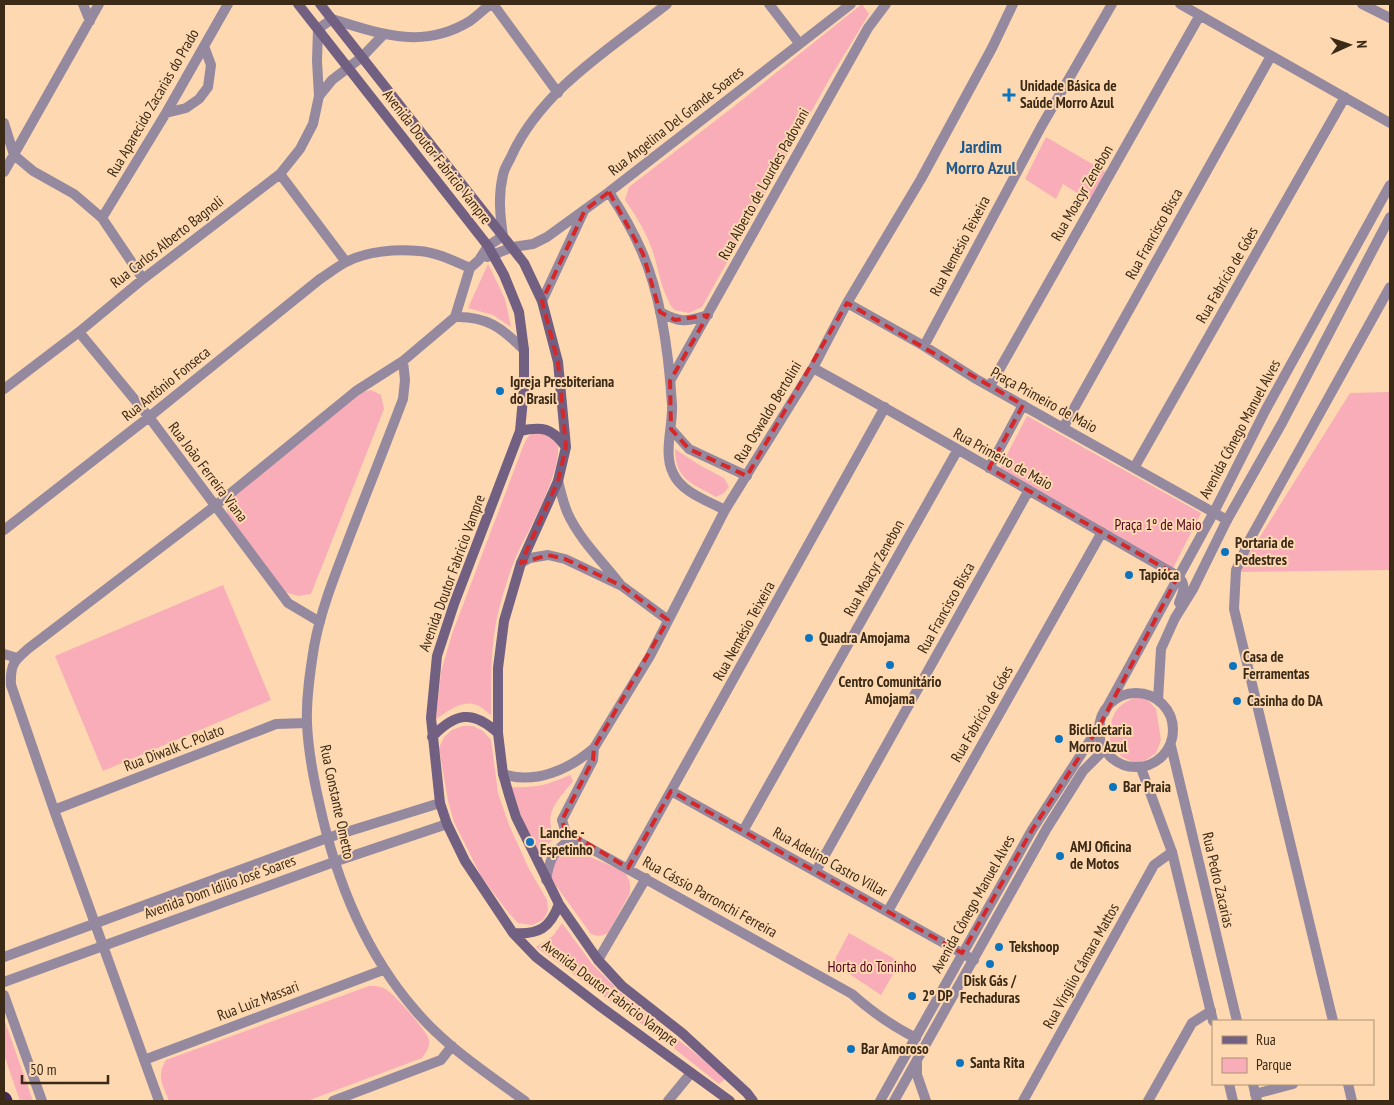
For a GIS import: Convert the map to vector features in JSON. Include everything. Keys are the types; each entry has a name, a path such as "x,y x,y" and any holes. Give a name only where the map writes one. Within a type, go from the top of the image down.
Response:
{"main road":[{"name":"Avenida Doutor Fabricio Vampre","path":"298,4 491,251 504,275 519,312 524,350 524,388 520,431 454,604 437,656 431,718 432,737 440,803 447,824 465,861 513,933 543,963 600,1007 730,1101"},
{"name":"Avenida Doutor Fabricio Vampre","path":"320,4 524,263 542,301 558,362 566,447 558,481 521,563 504,621 498,668 498,733 504,774 516,817 546,880 598,960 622,986 682,1033 747,1093 753,1101"},
{"path":"520,431 544,429 556,434 566,447"},
{"path":"432,737 445,724 458,718 472,717 488,724 498,733"},
{"path":"513,933 528,934 543,929 554,918 560,904"}],"street":[{"path":"84,4 90,21"},
{"path":"4,172 99,4"},
{"name":"Rua Aparecido Zacarias do Prado","path":"102,218 166,113 228,4"},
{"path":"318,29 332,19 383,35 420,37 447,32 470,20 492,4 558,93"},
{"path":"160,1101 7,684 11,669 17,658 215,506 356,391 403,361 455,317 470,268 491,251 503,236 499,204 503,173 520,138 536,115 577,74 667,4"},
{"path":"768,4 799,43"},
{"name":"Rua Angelina Del Grande Soares","path":"491,251 534,244 547,237 609,192 851,4"},
{"name":"Rua Alberto de Lourdes Padovani","path":"670,381 868,28 886,4"},
{"name":"Rua Oswaldo Bertolini","path":"504,774 515,778 532,777 562,770 594,748 650,656 725,510 813,368 847,303 921,179 992,48 1013,4"},
{"name":"Rua Nemésio Teixeira","path":"924,346 1041,127 1112,4"},
{"path":"1180,4 1390,123"},
{"path":"1362,4 1390,18"},
{"name":"Rua Moacyr Zenebon","path":"990,386 1200,15"},
{"name":"Rua Carlos Alberto Bagnoli","path":"4,389 280,174 300,149 313,124 319,96 318,29"},
{"name":"Rua Carlos Alberto Bagnoli","path":"319,96 332,80 362,57 383,35"},
{"path":"166,113 186,108 199,99 208,88 211,65 204,46"},
{"name":"Rua Francisco Bisca","path":"1063,428 1272,56"},
{"name":"Rua Fabrício de Góes","path":"1134,468 1345,97"},
{"path":"4,123 14,155 32,171 74,194 102,218 143,279"},
{"path":"280,174 346,262"},
{"name":"Avenida Cônego Manuel Alves","path":"1104,713 1214,512 1265,411 1390,186"},
{"path":"609,192 626,219 643,254 660,312 670,381 672,410 669,457 673,474 683,487 725,510"},
{"path":"542,301 585,210"},
{"path":"1158,700 1161,649 1175,618 1193,589 1390,217"},
{"name":"Rua Antônio Fonseca","path":"4,530 149,417 320,279 346,262 365,254 392,251 420,251 443,256 470,268"},
{"path":"1333,1020 1234,609 1236,570 1250,539 1390,287"},
{"name":"Praça Primeiro de Maio","path":"847,303 1063,428 1228,520"},
{"path":"660,312 675,320 690,320 708,315"},
{"path":"455,317 473,316 492,324 510,335 524,350"},
{"name":"Rua João Ferreira Viana","path":"79,332 149,417 288,604 320,622"},
{"name":"Rua Constante Ometto","path":"403,361 405,380 403,399 334,577 314,647 307,723 311,768 334,862 350,904 384,970 416,1011 452,1046 525,1101"},
{"name":"Rua Primeiro de Maio","path":"813,368 1178,576"},
{"path":"989,468 1023,405"},
{"name":"Rua Nemésio Teixeira","path":"628,868 885,408"},
{"path":"671,429 689,450 747,476"},
{"name":"Rua Moacyr Zenebon","path":"743,831 957,451"},
{"path":"558,481 569,516 578,531 622,586"},
{"name":"Rua Francisco Bisca","path":"816,871 1029,490"},
{"name":"Rua Fabrício de Góes","path":"888,911 1102,532"},
{"path":"521,563 530,558 548,555 565,559 622,586 668,620"},
{"path":"1175,618 1174,615 1184,587 1183,581 1178,576"},
{"path":"4,654 17,658"},
{"path":"1134,693 1147,694 1158,700 1167,709 1174,733 1171,746 1164,756 1153,764 1141,768 1120,764 1111,758 1104,750 1100,738 1100,725 1104,713 1111,703 1122,696 1134,693"},
{"name":"Rua Diwalk C. Polato","path":"54,810 276,724 307,723"},
{"name":"Avenida Cônego Manuel Alves","path":"880,1101 1032,830 1100,725"},
{"name":"Rua Pedro Zacarias","path":"1171,746 1237,1020"},
{"path":"546,880 549,863 558,848 572,838 565,830 562,820 593,760 594,748"},
{"name":"Avenida Cônego Manuel Alves","path":"894,1101 1047,828 1083,771 1104,750"},
{"path":"1141,768 1172,852 1212,1016 1192,1023 1148,1101"},
{"name":"Rua Adelino Castro Villar","path":"671,791 974,960"},
{"name":"Avenida Dom Idílio José Soares","path":"4,957 327,838 440,803"},
{"name":"Avenida Dom Idílio José Soares","path":"4,982 334,862 447,824"},
{"name":"Rua Cássio Parronchi Ferreira","path":"572,838 852,994 880,1017 916,1038"},
{"name":"Rua Virgilio Câmara Mattos","path":"1023,1101 1154,865 1172,852"},
{"path":"598,960 646,878"},
{"name":"Rua Luiz Massari","path":"144,1060 384,970"},
{"path":"4,995 42,1101"},
{"path":"333,1101 441,1060 452,1046"},
{"path":"917,1060 917,1075 926,1101"},
{"path":"668,1101 691,1073"},
{"path":"1229,1085 1233,1101"},
{"path":"1255,1093 1289,1085"},
{"path":"1348,1085 1352,1101"}],"highlighted area":[{"path":"609,192 643,254 660,312 675,320 708,315 670,381 671,429 689,449 747,476 847,303 1023,405 989,468 1178,576 1100,725 1032,830 962,953 671,791 628,868 565,830 562,820 593,760 594,748 668,620 622,586 565,559 548,555 521,563 558,481 566,447 558,362 542,301 585,210"}],"green space":[{"path":"862,4 869,14 830,78 702,307 689,313 674,310 664,290 647,238 625,200 629,187"},
{"path":"1046,137 1106,172 1090,201 1063,184 1056,199 1025,179"},
{"path":"488,264 505,299 511,327 493,315 468,308"},
{"path":"371,390 381,395 384,409 311,594 298,596 285,592 230,522 226,508 232,497 358,393"},
{"path":"1390,392 1390,570 1238,572 1350,393"},
{"name":"Praça 1º de Maio","path":"1027,416 1201,513 1172,570 999,470"},
{"path":"534,432 545,433 555,439 558,446 558,457 544,499 518,552 505,586 498,612 492,656 491,715 477,705 466,704 450,709 436,719 441,672 452,634 524,444"},
{"path":"675,449 724,478 729,487 724,493 716,497 692,484 678,468"},
{"path":"223,585 271,700 103,771 55,656"},
{"path":"1134,698 1146,698 1156,709 1161,740 1156,753 1146,760 1135,763 1122,757 1110,743 1114,715 1121,706"},
{"path":"463,726 473,726 483,731 491,740 498,793 509,825 529,869 547,900 548,911 543,920 532,925 518,923 507,911 481,876 454,822 448,801 439,748 444,737 452,730"},
{"path":"570,775 573,781 558,800 551,813 551,828 555,837 538,855 526,830 511,787 541,785"},
{"path":"572,849 625,872 629,879 630,893 608,933 604,935 591,934 552,880 550,873 558,854"},
{"path":"562,923 592,964 625,997 726,1078 719,1084 665,1041 536,947 553,936"},
{"name":"Horta do Toninho","path":"849,933 900,962 881,995 833,963"},
{"path":"369,986 386,989 411,1014 423,1030 429,1043 422,1058 307,1101 169,1101 161,1076 166,1060"},
{"path":"4,1019 33,1101 20,1101 4,1055"}],"place":[{"name":"Unidade Básica de Saúde Morro Azul","path":"1009,95"},
{"name":"Igreja Presbiteriana do Brasil","path":"500,391"},
{"name":"Portaria de Pedestres","path":"1225,552"},
{"name":"Tapióca","path":"1129,575"},
{"name":"Quadra Amojama","path":"809,638"},
{"name":"Centro Comunitário Amojama","path":"890,665"},
{"name":"Casa de Ferramentas","path":"1233,666"},
{"name":"Casinha do DA","path":"1237,701"},
{"name":"Biclicletaria Morro Azul","path":"1059,739"},
{"name":"Bar Praia","path":"1113,787"},
{"name":"Lanche - Espetinho","path":"530,842"},
{"name":"AMJ Oficina de Motos","path":"1060,856"},
{"name":"Tekshoop","path":"999,947"},
{"name":"Disk Gás / Fechaduras","path":"990,964"},
{"name":"2º DP","path":"912,996"},
{"name":"Bar Amoroso","path":"851,1049"},
{"name":"Santa Rita","path":"960,1063"}],"district":[{"name":"Jardim Morro Azul","path":"981,157"}]}
